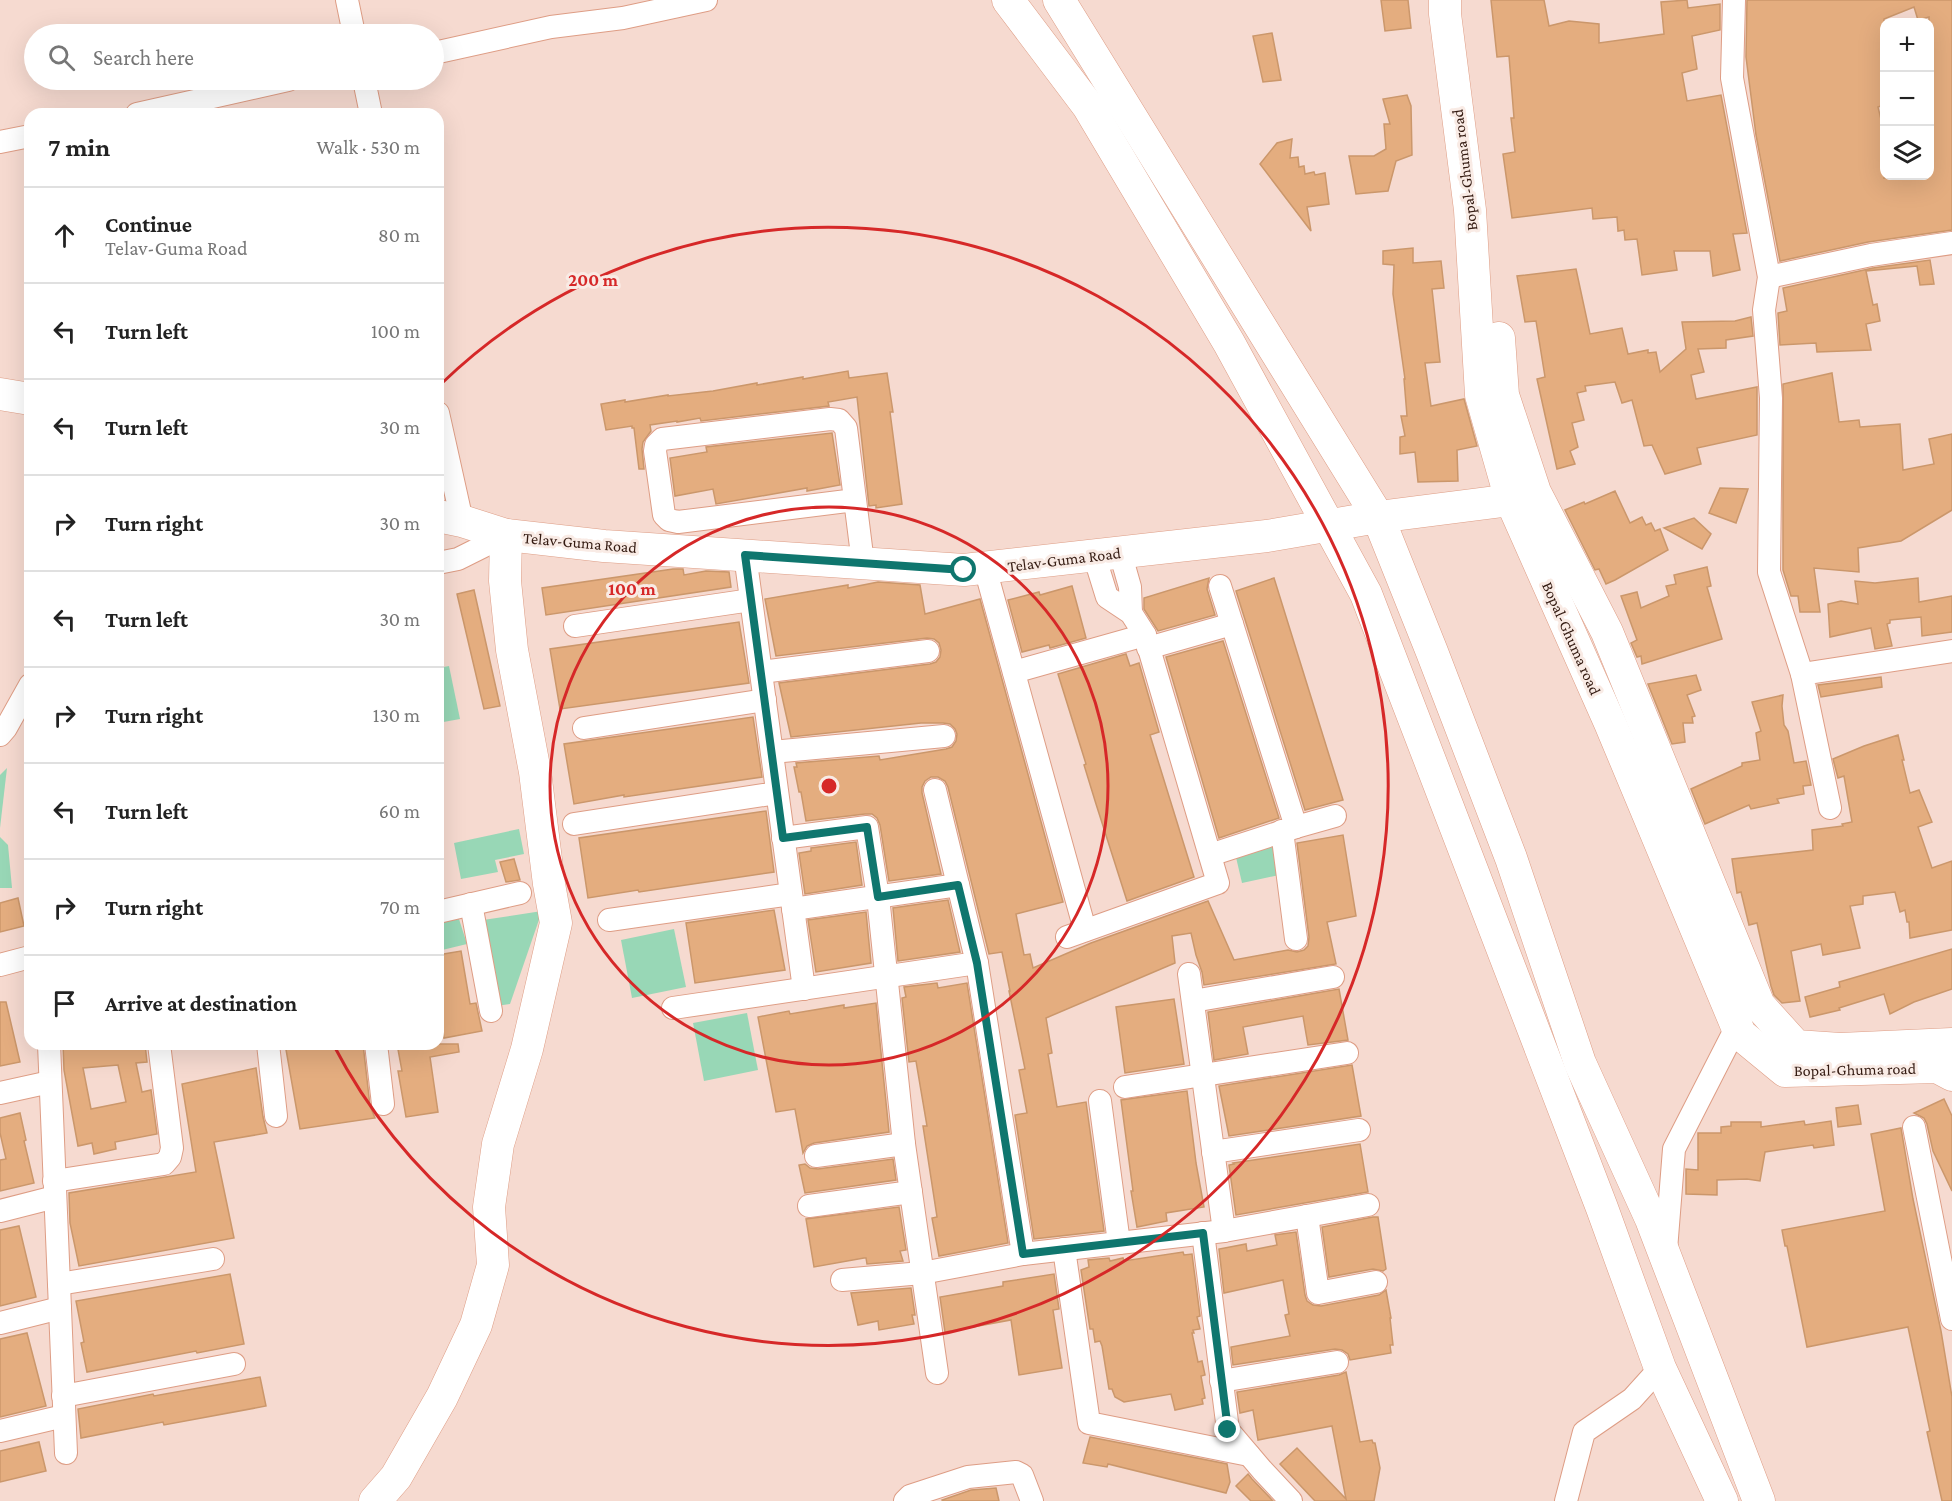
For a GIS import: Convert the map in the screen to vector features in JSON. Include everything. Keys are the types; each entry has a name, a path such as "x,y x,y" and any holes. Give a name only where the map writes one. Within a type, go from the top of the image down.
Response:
{"street":[{"path":"346,0 352,24"},
{"path":"444,51 551,27 623,18 706,0"},
{"path":"1008,0 1088,106 1228,343 1366,594 1602,1208 1660,1368 1722,1501"},
{"path":"1059,0 1377,517 1432,652 1511,858 1581,1063 1666,1254 1759,1501"},
{"name":"Bopal-Ghuma road","path":"1444,0 1470,210 1481,395 1523,496 1610,723 1740,1034 1785,1071 1937,1067 1950,1061"},
{"path":"1465,0 1487,191 1503,395 1523,496 1607,632 1759,1005 1796,1046 1840,1048 1950,1061"},
{"path":"1734,0 1732,78 1769,277 1764,310 1771,398 1769,572 1802,674 1830,808"},
{"path":"164,108 244,90"},
{"path":"366,90 371,108"},
{"path":"0,142 24,137"},
{"path":"1769,277 1871,255 1952,243"},
{"path":"0,394 24,398"},
{"path":"855,500 678,522 669,520 664,514 656,445 662,439 830,419 839,420 846,428 863,563"},
{"path":"444,466 450,519"},
{"name":"Telav-Guma Road","path":"450,519 506,535 604,546 964,570 1267,536 1523,496"},
{"path":"375,1501 396,1477 442,1397 476,1325 493,1265 489,1207 498,1144 527,1049 556,923 535,772 512,650 506,581 506,535 458,559 444,562"},
{"path":"985,568 1014,672 1076,933 1218,883 1147,642 1131,613 1130,587 1107,554"},
{"path":"745,555 804,989"},
{"path":"1220,586 1289,829 1296,939"},
{"path":"575,626 751,600"},
{"path":"1014,672 1232,624"},
{"path":"761,672 928,651"},
{"path":"1802,674 1952,651"},
{"path":"0,735 24,696"},
{"path":"584,728 765,699"},
{"path":"772,752 944,736"},
{"path":"935,790 977,963 1023,1254"},
{"path":"573,824 777,793"},
{"path":"1209,855 1335,816"},
{"path":"783,838 867,827 878,897 910,1192 937,1373"},
{"path":"609,920 792,901 878,897 958,885"},
{"path":"444,911 520,893"},
{"path":"471,904 491,1011"},
{"path":"0,965 24,959"},
{"path":"674,1008 977,963"},
{"path":"1189,974 1213,1152 1213,1232 1221,1381 1228,1430 1291,1501"},
{"path":"1193,1001 1332,977"},
{"path":"1666,1254 1674,1149 1737,1024 1755,997"},
{"path":"49,1050 66,1453"},
{"path":"0,1211 55,1189 164,1164 170,1157 172,1148 160,1050"},
{"path":"269,1050 276,1116"},
{"path":"377,1050 383,1104"},
{"path":"1125,1087 1347,1053"},
{"path":"0,1093 50,1082"},
{"path":"1101,1101 1119,1243"},
{"path":"1914,1127 1948,1279 1952,1319"},
{"path":"1213,1152 1359,1130"},
{"path":"816,1156 904,1144"},
{"path":"809,1206 910,1192"},
{"path":"842,1280 922,1273 1023,1254 1213,1232 1368,1205"},
{"path":"1307,1216 1318,1293 1376,1282"},
{"path":"1064,1250 1089,1423 1249,1455"},
{"path":"59,1284 213,1259"},
{"path":"0,1323 60,1308"},
{"path":"1221,1381 1336,1362"},
{"path":"0,1431 64,1406 234,1364"},
{"path":"1566,1501 1584,1432 1632,1399 1660,1368"},
{"path":"905,1501 910,1496 968,1478 1016,1472 1022,1475 1032,1501"}],"green space":[{"path":"449,666 460,719 444,722 444,667"},
{"path":"7,768 0,828 0,775"},
{"path":"519,829 524,854 495,860 498,872 461,879 454,843"},
{"path":"0,837 8,845 12,888 0,888"},
{"path":"1277,843 1284,874 1242,883 1235,853"},
{"path":"542,911 510,1004 496,1006 483,920"},
{"path":"459,919 467,944 444,950 444,922"},
{"path":"674,929 686,987 632,998 621,940"},
{"path":"747,1013 758,1070 704,1081 693,1023"}],"building":[{"path":"1381,0 1408,0 1411,28 1385,31"},
{"path":"1491,0 1544,0 1549,26 1569,21 1599,24 1599,43 1664,34 1661,2 1687,0 1688,8 1720,4 1720,30 1692,36 1697,69 1682,73 1687,101 1721,95 1747,233 1733,234 1740,270 1713,276 1710,251 1674,251 1677,270 1642,275 1637,239 1625,240 1624,230 1618,231 1617,217 1593,219 1592,208 1512,218 1503,154 1515,152 1511,118 1514,118 1509,56 1497,57"},
{"path":"1747,0 1952,0 1952,230 1868,242 1780,261 1756,135 1746,57"},
{"path":"1272,33 1281,80 1263,82 1253,36"},
{"path":"1407,95 1411,106 1412,155 1396,161 1388,191 1356,194 1349,156 1374,156 1386,149 1384,124 1390,124 1383,99"},
{"path":"1292,139 1290,158 1298,157 1299,167 1304,166 1305,174 1325,173 1329,204 1307,207 1311,231 1260,164 1277,143"},
{"path":"1413,248 1413,263 1441,261 1444,288 1432,289 1440,362 1425,363 1431,406 1464,399 1477,446 1457,450 1458,481 1418,482 1415,452 1400,454 1400,437 1405,436 1401,416 1407,416 1405,379 1393,294 1394,265 1383,264 1383,251"},
{"path":"1930,260 1934,284 1920,285 1917,266 1866,271 1873,305 1877,304 1880,321 1866,324 1871,350 1817,352 1816,343 1780,345 1778,313 1787,311 1783,288 1873,268"},
{"path":"1576,269 1590,334 1622,328 1628,354 1648,350 1648,353 1656,352 1660,372 1686,349 1682,322 1735,321 1751,317 1753,336 1726,340 1726,348 1698,349 1704,372 1691,375 1696,399 1757,387 1757,435 1697,448 1701,464 1665,474 1652,445 1644,446 1632,400 1622,403 1615,382 1585,386 1586,391 1577,393 1584,420 1572,423 1578,447 1570,451 1575,464 1557,469 1537,379 1545,377 1536,321 1525,322 1517,276"},
{"path":"848,371 849,378 887,373 902,504 876,508 876,505 869,506 857,397 828,402 829,406 650,425 651,431 643,442 642,449 644,469 639,469 634,428 632,426 606,430 601,404 713,391 803,377 803,379"},
{"path":"1832,373 1839,422 1859,420 1860,427 1900,424 1903,470 1934,464 1929,439 1952,434 1952,510 1901,541 1858,548 1859,572 1814,568 1820,612 1800,612 1798,596 1791,596 1783,570 1783,384"},
{"path":"832,433 840,485 807,491 807,488 716,504 713,489 675,496 670,458 707,452 706,447"},
{"path":"1720,488 1748,489 1736,523 1709,513"},
{"path":"1615,491 1630,523 1642,517 1646,525 1651,523 1655,531 1660,529 1668,550 1606,584 1599,569 1595,570 1565,510"},
{"path":"1694,518 1711,534 1702,549 1664,528"},
{"path":"1707,567 1711,586 1707,587 1722,639 1642,664 1641,656 1637,657 1631,643 1637,640 1621,596 1637,592 1641,608 1669,596 1666,586 1676,584 1674,575"},
{"path":"683,569 684,575 706,571 729,572 731,587 546,615 542,588"},
{"path":"1209,578 1207,589 1215,615 1158,631 1144,609 1144,598"},
{"path":"1274,578 1343,800 1305,810 1236,591"},
{"path":"1918,578 1919,602 1952,596 1952,632 1922,636 1921,617 1890,620 1887,624 1892,646 1875,649 1871,628 1830,637 1828,604 1841,601 1858,604 1855,581 1875,583"},
{"path":"878,582 920,585 925,614 980,599 1063,902 1016,914 1024,955 1030,954 1033,968 1091,943 1208,901 1234,960 1288,950 1297,952 1304,950 1308,946 1309,937 1297,843 1343,835 1356,916 1327,922 1336,964 1204,985 1191,933 1172,936 1175,963 1046,1018 1052,1053 1048,1054 1057,1107 1086,1102 1104,1231 1034,1239 1015,1115 1027,1113 1019,1070 1025,1069 1010,991 1002,952 989,954 945,781 938,777 931,777 922,787 941,874 889,881 880,825 872,814 806,821 794,767 797,767 796,763 879,756 880,760 946,749 952,747 956,741 955,729 950,724 943,723 921,723 791,737 779,683 930,664 936,662 940,657 939,643 927,638 776,656 765,599"},
{"path":"1072,586 1086,638 1050,648 1049,645 1022,652 1008,600 1039,592 1040,595"},
{"path":"474,590 500,706 484,709 457,594"},
{"path":"739,622 749,683 560,709 550,649"},
{"path":"1223,641 1279,818 1219,838 1166,657"},
{"path":"1126,654 1130,666 1139,663 1159,732 1150,735 1194,877 1127,901 1058,674"},
{"path":"1696,675 1701,690 1687,695 1695,716 1692,717 1693,723 1683,723 1685,742 1672,744 1648,684"},
{"path":"1881,677 1882,687 1821,697 1818,685"},
{"path":"1783,695 1784,725 1788,731 1794,763 1806,761 1811,785 1803,786 1804,794 1777,799 1779,803 1751,809 1749,805 1705,824 1691,789 1742,766 1742,763 1760,760 1756,733 1761,731 1752,702"},
{"path":"753,717 762,777 624,797 624,795 574,804 564,744"},
{"path":"1898,735 1910,793 1919,790 1932,822 1918,827 1932,868 1952,861 1952,930 1910,938 1909,922 1907,922 1905,910 1900,912 1895,892 1863,896 1863,904 1850,906 1860,948 1823,955 1821,944 1791,951 1800,1001 1782,1003 1774,995 1771,986 1757,923 1749,925 1741,892 1737,893 1732,859 1813,850 1812,830 1843,826 1842,824 1852,822 1844,776 1838,778 1833,759"},
{"path":"766,811 774,872 588,898 579,838"},
{"path":"856,842 862,885 805,894 799,853 811,851 811,848"},
{"path":"514,859 520,880 506,882 500,862"},
{"path":"18,898 24,926 0,932 0,903"},
{"path":"948,900 960,952 898,961 893,908"},
{"path":"774,910 785,970 695,983 686,923"},
{"path":"866,912 871,963 816,972 808,920"},
{"path":"1952,949 1952,989 1914,1002 1890,1014 1884,994 1839,1008 1840,1010 1810,1017 1805,997 1840,987 1839,982"},
{"path":"461,951 470,1004 476,1003 482,1031 444,1038 444,954"},
{"path":"937,983 938,988 967,983 1008,1243 939,1256 932,1218 937,1217 923,1126 927,1126 916,1061 909,1062 902,998 906,997 904,987"},
{"path":"1339,989 1348,1040 1308,1045 1303,1016 1243,1027 1248,1054 1214,1060 1208,1012"},
{"path":"1174,999 1184,1064 1125,1073 1116,1007"},
{"path":"0,1002 6,1002 20,1062 0,1066"},
{"path":"876,1003 889,1132 814,1143 807,1146 803,1153 795,1109 776,1112 758,1017 789,1011 790,1014 844,1005 844,1008"},
{"path":"444,1044 458,1044 459,1052 430,1057 438,1112 406,1117 398,1071 402,1071 398,1050 444,1050"},
{"path":"63,1050 146,1050 147,1062 136,1063 142,1092 151,1090 157,1134 115,1142 116,1149 94,1154 92,1143 78,1146 64,1070","holes":["118,1065 126,1102 91,1109 83,1068"]},
{"path":"286,1050 364,1050 370,1106 375,1118 300,1129"},
{"path":"1352,1065 1361,1116 1229,1136 1219,1086"},
{"path":"256,1068 267,1133 214,1142 234,1238 79,1266 70,1223 69,1193 196,1172 182,1084"},
{"path":"1187,1091 1204,1207 1166,1213 1167,1221 1137,1227 1121,1100"},
{"path":"1944,1099 1952,1116 1952,1191 1933,1151 1927,1124 1924,1118 1914,1113"},
{"path":"1858,1105 1861,1124 1838,1127 1836,1108"},
{"path":"20,1113 34,1183 0,1191 0,1160 6,1159 0,1133 0,1118"},
{"path":"1804,1121 1805,1125 1831,1121 1834,1145 1814,1148 1813,1145 1765,1152 1760,1181 1717,1180 1717,1195 1686,1194 1686,1169 1698,1170 1698,1133 1721,1133 1721,1127 1731,1126 1731,1122 1761,1122 1761,1127"},
{"path":"1901,1128 1952,1397 1952,1501 1942,1501 1908,1327 1807,1347 1782,1230 1885,1211 1871,1134"},
{"path":"1360,1144 1368,1192 1236,1215 1229,1165"},
{"path":"893,1159 896,1180 805,1193 799,1165 805,1164 810,1168 818,1169"},
{"path":"899,1207 906,1250 900,1251 903,1261 867,1264 864,1258 814,1267 806,1219"},
{"path":"1378,1217 1386,1269 1383,1271 1373,1269 1329,1277 1322,1227"},
{"path":"19,1226 36,1297 0,1306 0,1230"},
{"path":"1296,1232 1305,1295 1307,1301 1313,1305 1321,1306 1379,1295 1386,1290 1391,1318 1393,1345 1390,1345 1391,1353 1350,1360 1348,1354 1335,1349 1233,1365 1231,1347 1290,1336 1285,1315 1289,1314 1283,1280 1224,1293 1219,1249 1246,1244 1247,1251 1277,1245 1275,1235"},
{"path":"1183,1252 1184,1255 1192,1254 1200,1329 1193,1330 1194,1333 1192,1333 1198,1362 1202,1361 1205,1375 1201,1376 1205,1398 1202,1399 1203,1404 1175,1410 1171,1394 1124,1402 1115,1397 1112,1389 1109,1389 1102,1346 1100,1341 1095,1342 1093,1329 1090,1329 1081,1270 1089,1267 1088,1260 1109,1258 1110,1261 1123,1258 1124,1261"},
{"path":"230,1274 244,1344 87,1372 76,1301"},
{"path":"1054,1274 1059,1309 1053,1310 1062,1368 1019,1375 1011,1320 945,1332 940,1297 1003,1286 1003,1282"},
{"path":"911,1288 914,1324 879,1330 878,1321 858,1325 851,1293"},
{"path":"27,1333 46,1406 0,1417 0,1339"},
{"path":"1346,1372 1360,1442 1372,1440 1375,1443 1380,1468 1374,1501 1315,1501 1280,1464 1297,1448 1346,1499 1332,1426 1258,1440 1253,1410 1240,1413 1237,1392"},
{"path":"260,1377 266,1406 81,1438 78,1409"},
{"path":"1090,1437 1227,1464 1230,1482 1226,1493 1108,1464 1107,1467 1083,1463"},
{"path":"39,1442 46,1471 0,1482 0,1451"},
{"path":"1248,1474 1273,1501 1251,1501 1236,1486"},
{"path":"996,1488 999,1501 942,1500 971,1490"}],"route":[{"path":"964,570 745,555 783,838 867,827 878,897 958,885 977,963 1023,1254 1203,1233 1228,1430"}]}
